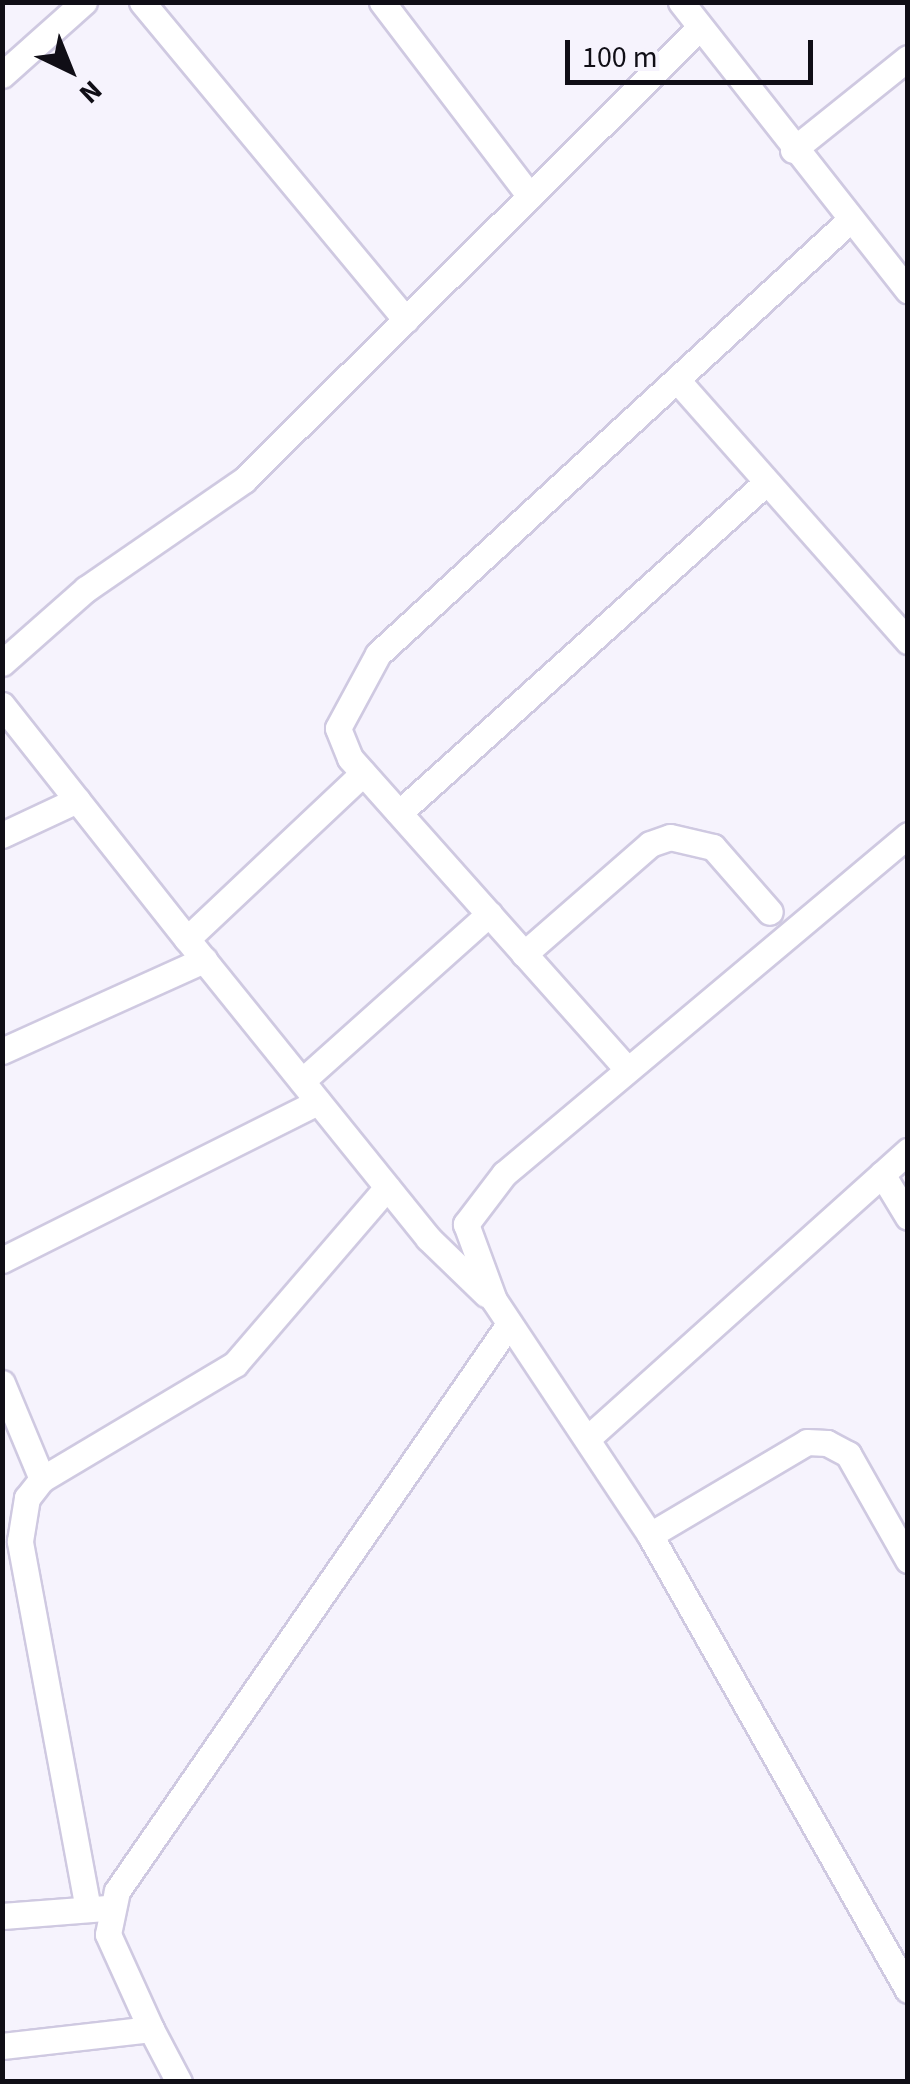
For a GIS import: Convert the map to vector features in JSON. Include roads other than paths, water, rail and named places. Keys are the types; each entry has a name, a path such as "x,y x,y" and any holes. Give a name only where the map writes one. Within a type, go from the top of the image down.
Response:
{"street":[{"path":"2,75 84,2"},
{"path":"142,2 406,320"},
{"path":"382,2 530,196"},
{"path":"680,2 696,30 907,288"},
{"path":"2,663 110,571 206,513 696,30"},
{"path":"793,150 908,58"},
{"path":"627,1069 363,773 338,728 378,654 850,220"},
{"path":"676,380 908,641"},
{"path":"399,813 767,482"},
{"path":"2,705 428,1238 494,1300"},
{"path":"187,939 363,773"},
{"path":"2,835 77,800"},
{"path":"428,1238 908,835"},
{"path":"524,954 650,844 670,837 713,847 770,912"},
{"path":"302,1081 489,914"},
{"path":"2,1051 204,960"},
{"path":"2,1260 318,1102"},
{"path":"588,1438 908,1151"},
{"path":"882,1174 908,1218"},
{"path":"178,2082 98,1908 11,1542 42,1479 235,1364 387,1187"},
{"path":"488,1190 473,1208 467,1242 494,1300 650,1534 908,1990"},
{"path":"98,1908 509,1324"},
{"path":"2,1382 42,1479"},
{"path":"650,1534 807,1442 827,1443 848,1454 908,1560"},
{"path":"2,1916 98,1908"},
{"path":"2,2046 151,2029"}]}
